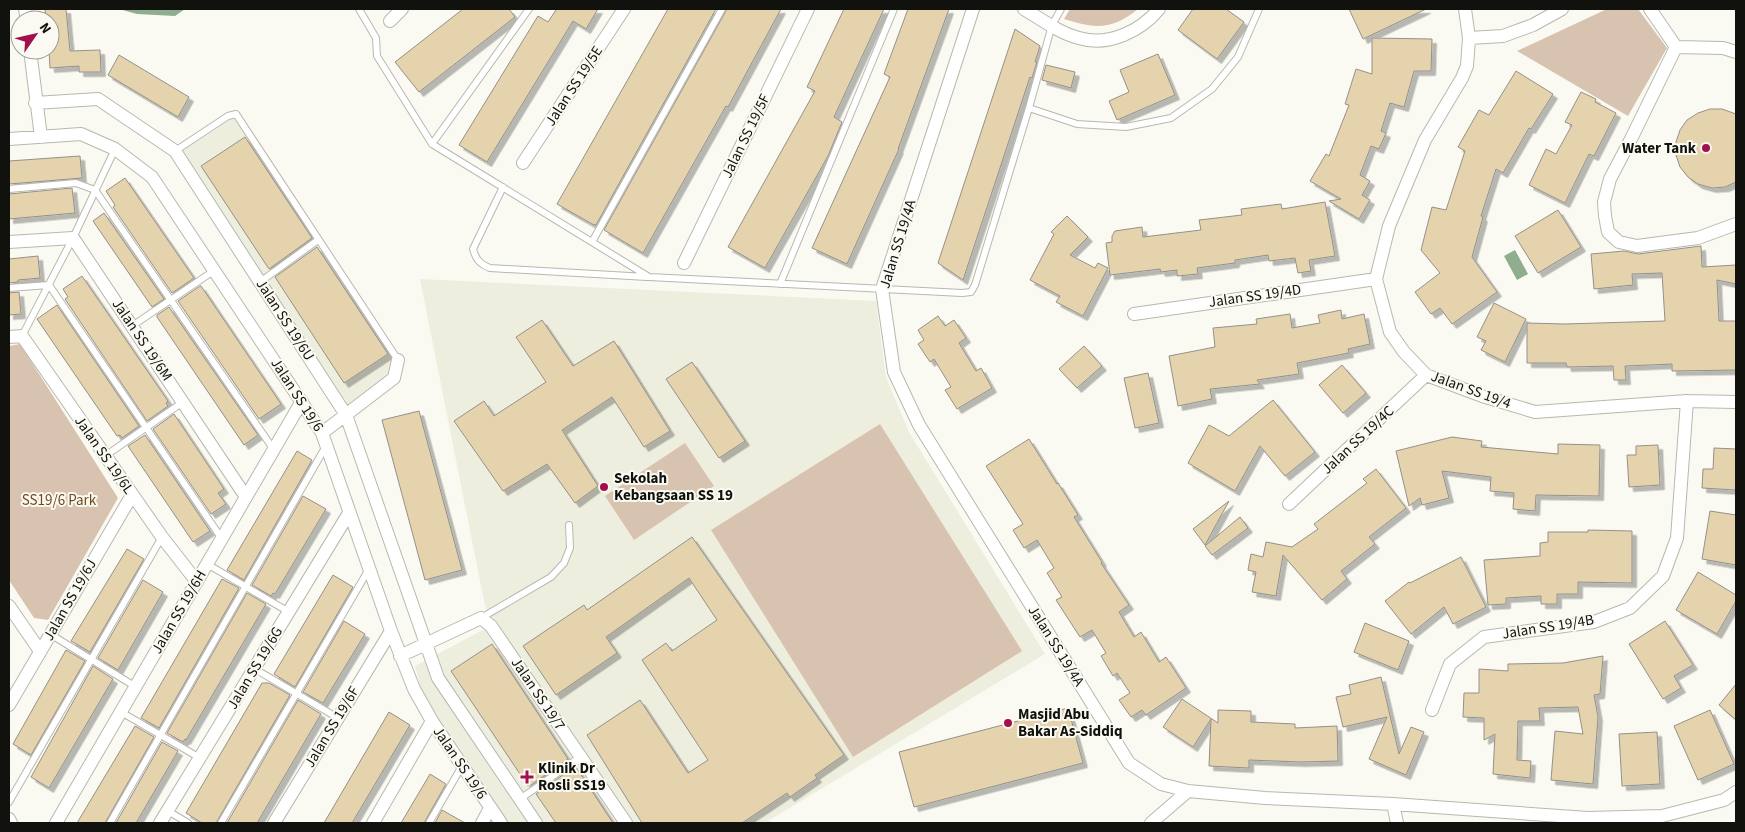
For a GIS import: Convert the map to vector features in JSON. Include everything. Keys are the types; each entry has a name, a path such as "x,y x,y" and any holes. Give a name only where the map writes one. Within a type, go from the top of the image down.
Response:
{"street":[{"path":"390,21 402,9"},
{"name":"Jalan SS 19/5E","path":"524,164 624,9"},
{"name":"Jalan SS 19/5F","path":"684,263 808,9"},
{"name":"Jalan SS 19/4A","path":"973,9 882,289 894,372 919,425 1129,763 1161,784 1188,791 1264,798 1393,804 1588,818 1662,816 1724,800 1736,792"},
{"path":"1024,9 1052,26 1079,39 1098,40 1119,36 1137,28 1151,18 1158,9"},
{"name":"Jalan SS 19/4","path":"1465,9 1469,38 1467,66 1462,78 1425,140 1389,226 1376,279 1390,332 1404,352 1426,375 1482,396 1535,412 1687,402 1736,402"},
{"path":"1469,38 1503,36 1532,26 1562,9"},
{"path":"1650,9 1676,47"},
{"path":"1676,47 1723,48 1736,52"},
{"path":"1676,47 1610,179 1604,202 1608,232 1620,242 1637,246 1698,238 1736,224"},
{"path":"31,60 41,137"},
{"name":"Jalan SS 19/6U","path":"36,103 98,98 176,151 346,415 427,645"},
{"name":"Jalan SS 19/6","path":"9,140 82,134 115,149 152,176 322,433 390,632 414,689 432,721 501,823"},
{"path":"9,242 73,238"},
{"name":"Jalan SS 19/6M","path":"73,238 246,497"},
{"name":"Jalan SS 19/4D","path":"1134,314 1376,279"},
{"path":"9,337 22,336"},
{"name":"Jalan SS 19/6L","path":"22,336 162,538 197,582"},
{"path":"322,433 394,378 398,360"},
{"name":"Jalan SS 19/4C","path":"1289,504 1426,375"},
{"name":"Jalan SS 19/6H","path":"56,823 302,402"},
{"name":"Jalan SS 19/4B","path":"1432,710 1450,664 1484,637 1594,622 1630,608 1663,576 1677,538 1687,402"},
{"name":"Jalan SS 19/6J","path":"9,703 132,495"},
{"name":"Jalan SS 19/6G","path":"160,823 349,513"},
{"path":"9,606 40,651"},
{"path":"400,656 427,645 481,618"},
{"name":"Jalan SS 19/7","path":"481,618 491,626 626,823"},
{"name":"Jalan SS 19/6F","path":"274,823 390,632"},
{"path":"427,645 438,678 536,823"},
{"path":"373,823 432,721"},
{"path":"1151,823 1188,791"},
{"path":"1393,804 1397,823"},
{"path":"482,823 490,808"},
{"path":"9,819 11,823"}],"lane":[{"path":"359,9 376,38 377,56 432,144 650,277"},
{"path":"432,144 529,9"},
{"path":"592,242 722,9"},
{"path":"780,284 894,9"},
{"path":"503,188 473,249 475,257 483,265 490,268 780,284 971,292 1029,108 1052,26 1061,9"},
{"path":"1029,108 1078,124 1126,127 1171,118 1212,90 1238,57 1259,9"},
{"path":"176,151 228,116 236,114 398,360"},
{"path":"22,336 73,238 115,149"},
{"path":"9,189 76,183 95,190 274,450"},
{"path":"260,282 318,240"},
{"path":"132,326 215,270"},
{"path":"9,288 49,285"},
{"path":"49,285 222,539"},
{"path":"105,456 183,402"},
{"path":"110,823 326,445"},
{"path":"481,618 551,577 564,562 570,548 569,525"},
{"path":"9,802 162,538"},
{"path":"207,564 289,612"},
{"path":"221,823 369,569"},
{"path":"50,634 136,687"},
{"path":"254,669 338,718"},
{"path":"121,712 200,758"},
{"path":"520,799 580,757"},
{"path":"429,823 462,766"},
{"path":"168,811 188,823"}],"shaded area":[{"path":"119,9 185,9 175,16 137,14"},
{"path":"234,117 393,357 389,375 349,407 182,151"},
{"path":"1515,250 1528,274 1517,280 1504,256"},
{"path":"420,279 876,301 886,377 909,432 1045,654 768,821 777,823 494,823 501,811 422,693 415,666 496,623 485,606"}],"green space":[{"path":"1070,9 1138,9 1120,21 1103,26 1094,26 1064,19"},
{"path":"1607,9 1638,9 1667,48 1628,116 1517,51"},
{"name":"SS19/6 Park","path":"20,344 118,498 48,620 34,618 9,580 9,346"},
{"path":"880,424 1022,651 853,757 711,530"},
{"path":"685,443 714,486 634,540 605,496"}],"building":[{"path":"66,9 70,51 100,50 101,72 79,72 79,66 50,68 50,60 60,60 60,10 45,10"},
{"path":"463,9 509,9 515,17 419,92 395,62"},
{"path":"553,9 598,9 586,29 573,21 487,162 459,145 538,16 548,22 556,10"},
{"path":"668,9 716,9 596,225 592,224 557,204"},
{"path":"727,9 781,9 728,107 726,106 643,253 604,230"},
{"path":"844,9 884,9 834,117 842,122 828,156 765,268 728,247 815,91 807,87"},
{"path":"908,9 949,9 899,149 847,264 812,248 890,77 884,74"},
{"path":"1193,9 1226,9 1244,22 1217,59 1178,30"},
{"path":"1349,9 1426,9 1363,39"},
{"path":"1015,29 1040,46 1035,62 1037,62 1032,78 1030,77 963,280 938,263"},
{"path":"1372,38 1432,39 1431,71 1414,71 1404,107 1390,103 1381,131 1386,133 1379,149 1371,146 1360,175 1370,181 1362,195 1370,200 1359,219 1329,201 1341,199 1310,181 1326,154 1329,156 1349,105 1345,104 1356,69 1372,74"},
{"path":"1158,54 1175,95 1117,120 1109,101 1129,92 1120,70"},
{"path":"119,55 189,97 178,117 108,75"},
{"path":"1046,65 1075,72 1071,88 1042,80"},
{"path":"1516,71 1553,94 1531,129 1529,128 1503,173 1496,169 1481,216 1483,217 1472,257 1497,292 1452,324 1440,308 1431,314 1415,292 1440,273 1421,250 1432,207 1446,210 1465,151 1458,147 1479,110 1489,115"},
{"path":"1581,92 1596,99 1595,102 1616,113 1594,156 1589,154 1565,203 1529,185 1546,149 1556,154 1572,125 1565,122"},
{"name":"Water Tank","path":"1710,109 1722,109 1736,114 1736,182 1725,187 1712,188 1698,184 1688,177 1680,167 1676,155 1676,142 1680,130 1687,120 1698,113"},
{"path":"245,137 312,238 269,269 201,166"},
{"path":"80,156 82,178 9,184 9,161"},
{"path":"125,178 194,278 172,293 113,207 115,205 106,191"},
{"path":"72,188 75,213 9,219 9,194"},
{"path":"1325,202 1335,256 1309,260 1311,271 1298,273 1295,258 1269,261 1268,255 1235,260 1235,263 1197,268 1198,274 1177,276 1177,270 1161,272 1160,269 1110,275 1106,243 1112,242 1112,236 1115,231 1142,227 1143,237 1201,230 1199,220 1242,215 1241,209 1281,204 1282,209"},
{"path":"1558,210 1581,247 1538,273 1515,236"},
{"path":"104,213 164,299 152,307 93,221"},
{"path":"1067,216 1088,237 1070,255 1095,268 1098,263 1108,268 1083,316 1056,302 1060,296 1030,280 1054,234 1051,232"},
{"path":"1701,246 1702,267 1736,265 1736,284 1717,280 1719,321 1736,321 1736,370 1672,371 1672,364 1625,366 1626,380 1614,380 1613,366 1567,367 1566,363 1527,363 1527,323 1565,324 1665,321 1662,273 1632,274 1633,285 1594,289 1591,254 1624,251 1638,254"},
{"path":"317,247 388,354 344,383 275,277"},
{"path":"38,256 40,278 18,280 18,282 9,283 9,259"},
{"path":"82,276 168,401 166,403 168,406 147,421 65,299 68,297 63,289"},
{"path":"200,286 281,404 259,419 178,301"},
{"path":"19,292 21,314 9,315 9,293"},
{"path":"1494,303 1526,319 1505,362 1481,350 1486,341 1477,337"},
{"path":"57,305 139,426 122,438 120,435 117,436 37,319"},
{"path":"169,307 258,435 244,445 157,317 157,315"},
{"path":"1341,310 1342,319 1364,314 1370,344 1348,349 1349,353 1297,363 1299,374 1257,380 1260,384 1210,389 1212,399 1178,406 1169,356 1215,347 1213,328 1257,324 1256,319 1290,314 1292,328 1320,323 1318,315"},
{"path":"938,316 945,326 954,320 966,338 959,343 976,371 981,368 992,388 957,409 945,390 951,387 934,359 930,362 918,344 924,340 918,330"},
{"path":"542,320 573,366 614,341 670,431 644,447 612,397 562,430 598,486 575,503 547,464 503,491 454,421 484,401 494,416 546,382 516,337"},
{"path":"1084,346 1102,366 1077,388 1059,369"},
{"path":"692,362 745,441 719,458 666,379"},
{"path":"1342,365 1366,393 1343,413 1319,385"},
{"path":"1148,373 1159,423 1135,428 1124,378"},
{"path":"1273,400 1315,452 1285,476 1260,446 1235,491 1188,463 1209,425 1229,436"},
{"path":"419,411 462,570 425,580 382,420"},
{"path":"174,414 224,489 218,493 226,504 211,514 153,429"},
{"path":"145,435 210,531 193,542 128,446"},
{"path":"1452,437 1482,441 1481,447 1558,454 1558,444 1600,445 1599,496 1536,495 1535,511 1513,509 1514,493 1490,491 1491,477 1442,471 1449,498 1422,505 1420,498 1409,506 1396,451"},
{"path":"1029,439 1078,515 1074,517 1129,605 1119,612 1134,637 1141,632 1159,662 1166,657 1186,688 1146,715 1142,710 1131,717 1119,700 1130,693 1117,673 1113,676 1101,656 1106,653 1092,630 1080,637 1056,600 1062,597 1047,573 1054,568 1037,540 1024,548 1013,530 1023,524 986,466"},
{"path":"1658,445 1660,485 1629,487 1627,455 1636,455 1636,446"},
{"path":"1714,448 1736,449 1736,490 1702,488 1703,469 1713,469"},
{"path":"297,451 312,460 244,580 227,570"},
{"path":"1376,469 1406,508 1369,537 1375,544 1341,571 1347,579 1322,600 1283,555 1276,596 1252,592 1256,572 1248,570 1251,554 1263,557 1266,542 1292,547 1318,529 1314,524 1367,483 1363,479"},
{"path":"303,496 326,509 275,594 273,593 271,596 252,585"},
{"path":"1229,501 1205,545 1193,529"},
{"path":"1710,511 1736,515 1736,565 1702,559"},
{"path":"1240,517 1248,528 1212,555 1205,546"},
{"path":"1588,530 1632,531 1632,583 1578,582 1578,594 1557,594 1557,604 1541,604 1541,596 1506,598 1506,604 1488,605 1484,560 1540,556 1540,543 1548,542 1548,532 1588,532"},
{"path":"692,537 844,755 815,775 817,778 790,797 787,793 742,823 642,823 587,735 640,700 688,773 708,760 642,660 666,643 672,651 717,620 689,578 606,637 617,653 556,695 523,646 584,605 587,610"},
{"path":"127,549 144,559 90,652 71,641"},
{"path":"1461,557 1486,607 1453,624 1444,607 1411,634 1385,601 1409,582"},
{"path":"1698,572 1736,595 1736,601 1717,634 1676,610"},
{"path":"333,575 353,587 295,687 274,674"},
{"path":"222,579 239,588 159,728 141,718"},
{"path":"143,580 163,592 118,670 98,658"},
{"path":"247,593 266,604 186,740 183,742 167,733"},
{"path":"344,621 365,634 323,703 303,692"},
{"path":"1665,621 1693,665 1674,676 1681,688 1663,699 1629,644"},
{"path":"1365,623 1409,641 1398,670 1354,652"},
{"path":"492,644 568,759 528,786 451,671"},
{"path":"66,650 85,661 31,755 13,744"},
{"path":"1603,656 1600,694 1594,695 1598,717 1593,784 1551,780 1555,731 1583,734 1578,707 1539,708 1540,721 1518,721 1517,760 1531,761 1530,778 1493,774 1495,734 1484,740 1484,718 1463,717 1464,693 1479,693 1479,669 1508,671 1508,664 1563,663"},
{"path":"93,666 113,679 49,788 31,777"},
{"path":"1381,677 1399,754 1411,727 1424,732 1406,775 1369,759 1387,717 1343,727 1336,697 1351,694 1349,685"},
{"path":"262,683 269,683 290,695 216,823 202,823 186,813"},
{"path":"1736,684 1736,720 1719,705"},
{"path":"1182,699 1218,723 1218,710 1251,711 1251,722 1295,724 1295,728 1337,726 1338,761 1249,760 1249,768 1209,766 1211,719 1193,747 1163,727"},
{"path":"298,700 321,714 257,823 227,823"},
{"path":"1068,708 1083,763 914,807 899,752"},
{"path":"1710,710 1734,764 1698,780 1674,726"},
{"path":"389,712 410,725 352,823 324,823"},
{"path":"135,726 154,737 105,823 77,823"},
{"path":"1657,732 1660,784 1622,786 1619,734"},
{"path":"162,742 178,751 136,823 116,823"},
{"path":"576,767 613,823 556,823 536,794"},
{"path":"430,774 446,784 424,823 401,823"},
{"path":"442,810 465,823 435,823"}],"place":[{"name":"Water Tank","path":"1706,148"},
{"name":"Sekolah Kebangsaan SS 19","path":"604,487"},
{"name":"Masjid Abu Bakar As-Siddiq","path":"1008,723"},
{"name":"Klinik Dr Rosli SS19","path":"527,777"}]}
